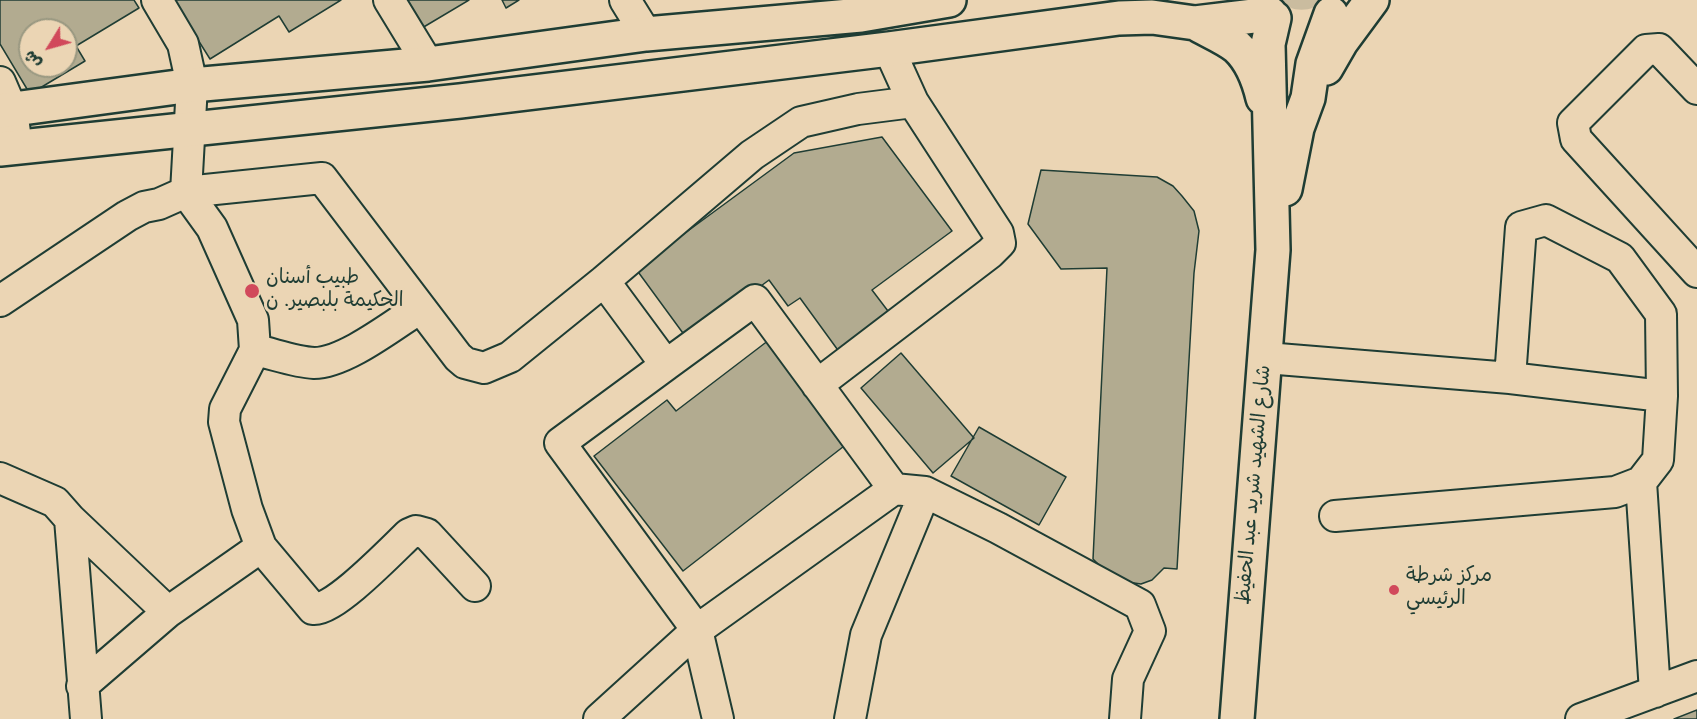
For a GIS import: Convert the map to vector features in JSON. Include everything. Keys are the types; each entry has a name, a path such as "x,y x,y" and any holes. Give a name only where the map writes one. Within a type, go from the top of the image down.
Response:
{"main road":[{"path":"4,101 428,64 857,8 950,0"},
{"path":"9,148 472,100 889,49 1119,18 1152,17 1195,24 1268,11 1296,24 1315,22 1346,4"},
{"path":"1308,98 1313,64 1346,4"},
{"path":"1273,250 1297,128 1308,98 1341,42 1346,4"},
{"path":"1268,11 1273,250"},
{"path":"1195,24 1237,48 1249,63 1259,81 1270,123"},
{"name":"شارع الشهيد شريد عبد الحفيظ","path":"1237,719 1273,250"}],"street":[{"path":"157,0 183,44 192,85 186,192 212,228 254,320 255,350 225,409 224,422 247,509 261,547 313,609 319,610 326,607 343,595 409,534 416,531 427,534 475,586"},
{"path":"389,0 428,64"},
{"path":"625,0 646,34"},
{"path":"817,385 1000,243 998,233 913,102 889,49"},
{"path":"1692,256 1655,226 1576,139 1573,123 1646,50 1659,49 1697,89"},
{"path":"4,101 9,148"},
{"path":"0,301 144,207 159,204 186,192 322,178 458,357 476,368 484,368 510,357 604,281 752,155 801,122 858,109 913,102"},
{"path":"1335,516 1615,492 1641,483 1658,460 1662,396 1661,314 1620,258 1546,220 1521,227 1510,378"},
{"path":"1620,258 1655,226"},
{"path":"604,281 666,365"},
{"path":"718,719 697,630 560,443 755,300 894,489"},
{"path":"255,350 311,363 326,362 355,350 420,308"},
{"path":"1266,358 1510,378 1662,396"},
{"path":"0,478 55,502 168,612"},
{"path":"1641,483 1655,692"},
{"path":"599,719 697,630 894,489 925,492 998,528 1140,605 1150,631 1128,679 1125,719"},
{"path":"850,719 866,634 925,492"},
{"path":"70,519 86,719"},
{"path":"82,686 168,612 261,547"},
{"path":"1581,719 1697,676"}],"shaded area":[{"path":"1277,0 1327,0 1302,10 1289,7"}],"building":[{"path":"0,0 134,0 139,8 78,45 78,18 18,18 18,74 0,44"},
{"path":"173,0 341,0 289,32 279,16 210,59"},
{"path":"405,0 469,0 422,28"},
{"path":"502,0 519,0 506,8"},
{"path":"78,49 85,61 78,65"},
{"path":"20,78 57,78 30,94"},
{"path":"882,137 952,231 872,290 891,315 840,353 800,298 788,306 769,280 688,340 636,269 794,153"},
{"path":"1041,170 1157,177 1173,186 1194,211 1199,231 1194,273 1177,569 1164,568 1152,580 1141,584 1120,581 1093,559 1107,268 1061,269 1028,224"},
{"path":"769,340 848,443 683,571 594,456 667,400 676,411"},
{"path":"901,353 974,438 933,473 861,388"},
{"path":"979,427 1066,477 1039,525 951,476"},
{"path":"1697,710 1697,719 1674,719"}],"place":[{"name":"طبيب أسنان الحكيمة بلبصير. ن","path":"252,291"},
{"name":"مركز شرطة الرئيسي","path":"1394,590"}]}
